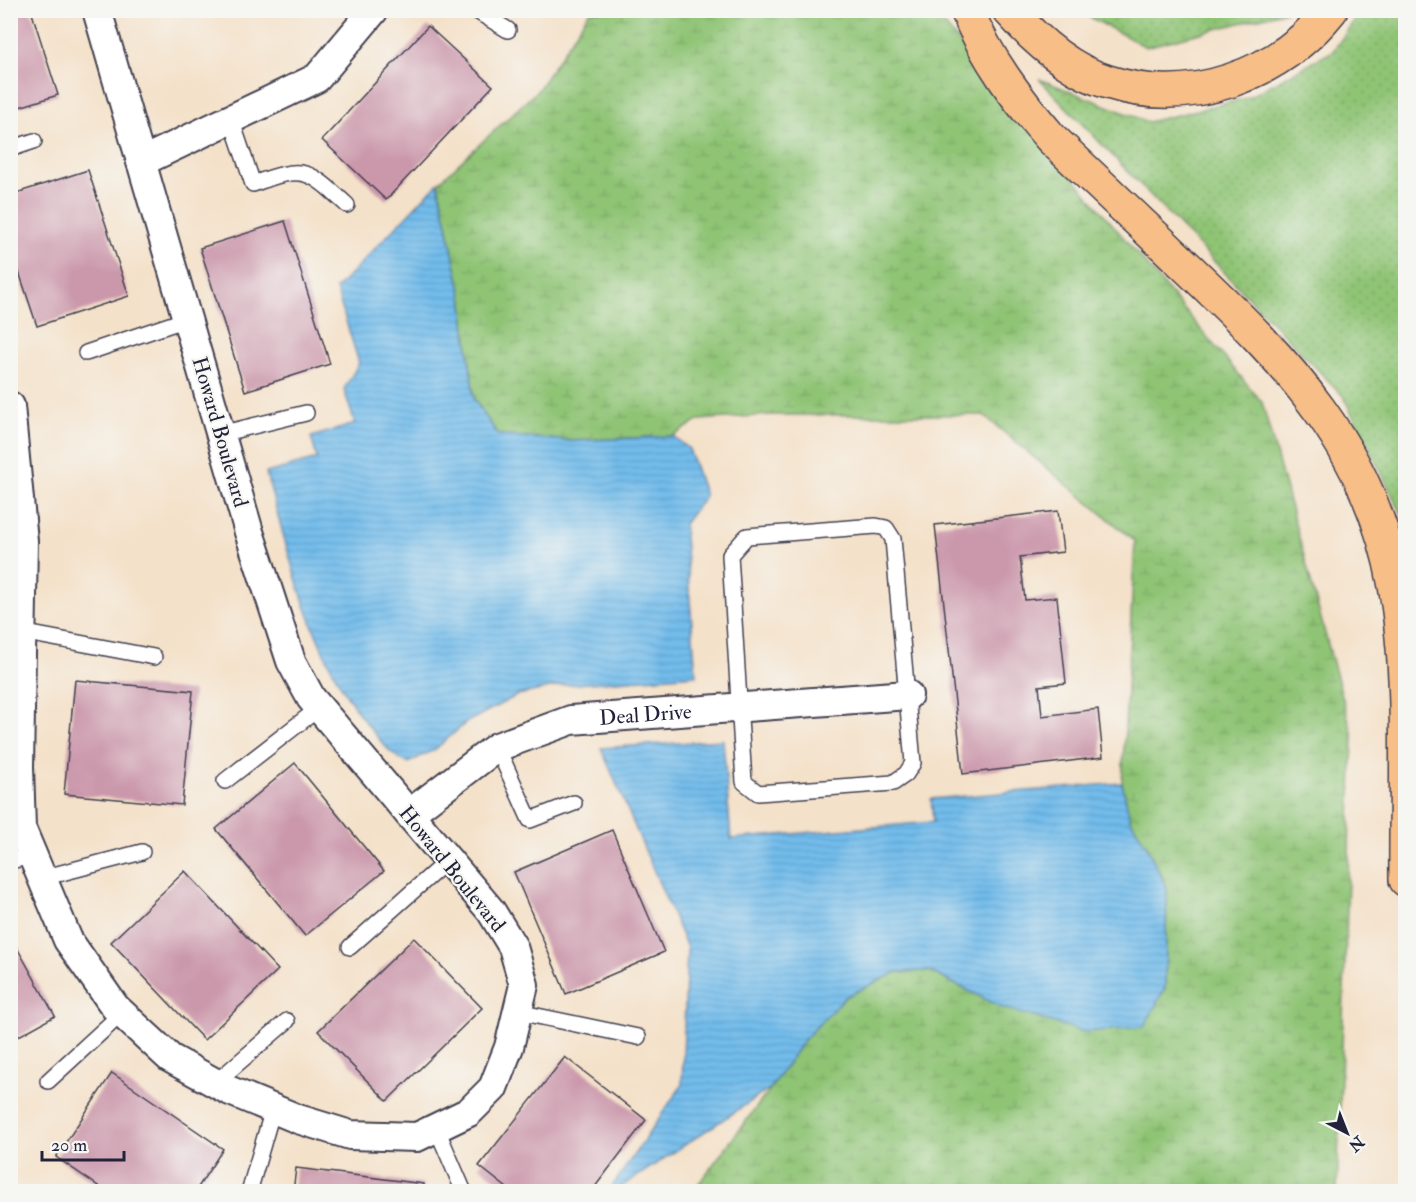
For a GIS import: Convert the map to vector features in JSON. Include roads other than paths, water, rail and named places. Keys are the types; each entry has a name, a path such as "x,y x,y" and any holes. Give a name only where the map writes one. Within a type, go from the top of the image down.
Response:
{"highway":[{"path":"967,10 990,56 1030,113 1051,138 1280,358 1329,420 1354,462 1385,545 1395,585 1402,636 1406,880"},
{"path":"1009,10 1028,32 1082,71 1107,82 1134,89 1161,91 1191,90 1248,75 1276,61 1298,44 1331,10"}],"street":[{"name":"Howard Boulevard","path":"10,406 23,541 19,767 21,828 28,865 68,940 122,1013 170,1058 215,1083 273,1109 350,1135 417,1137 469,1112 493,1088 509,1047 524,985 513,947 491,911 311,698 291,661 220,434 97,10"},
{"path":"141,162 317,78 374,10"},
{"name":"Deal Drive","path":"409,814 497,747 571,720 908,695"}],"lane":[{"path":"475,10 508,30"},
{"path":"231,119 253,184 284,173 308,173 317,177 347,204"},
{"path":"10,149 34,141"},
{"path":"86,353 187,319"},
{"path":"220,434 306,413"},
{"path":"876,526 885,528 892,538 908,695 913,763 906,774 893,783 758,793 744,782 740,708 730,555 738,543 747,536 876,526"},
{"path":"21,632 154,657"},
{"path":"225,781 319,708"},
{"path":"497,747 530,820 574,803"},
{"path":"28,865 142,852"},
{"path":"350,947 448,860"},
{"path":"518,1012 638,1037"},
{"path":"48,1081 122,1013"},
{"path":"215,1083 287,1021"},
{"path":"249,1191 273,1109"},
{"path":"436,1127 464,1191"}],"water":[{"path":"438,183 462,295 474,399 498,435 571,441 673,436 689,449 705,496 684,524 696,675 564,685 518,695 467,722 434,750 408,763 385,746 353,705 319,643 295,576 266,473 317,459 311,437 355,424 344,389 359,363 336,289"},
{"path":"723,740 731,839 933,822 931,799 1122,783 1130,819 1145,843 1167,888 1165,988 1144,1027 1085,1032 1003,1008 929,971 897,972 845,997 803,1041 771,1088 615,1191 609,1191 682,1085 687,948 601,748"}]}
